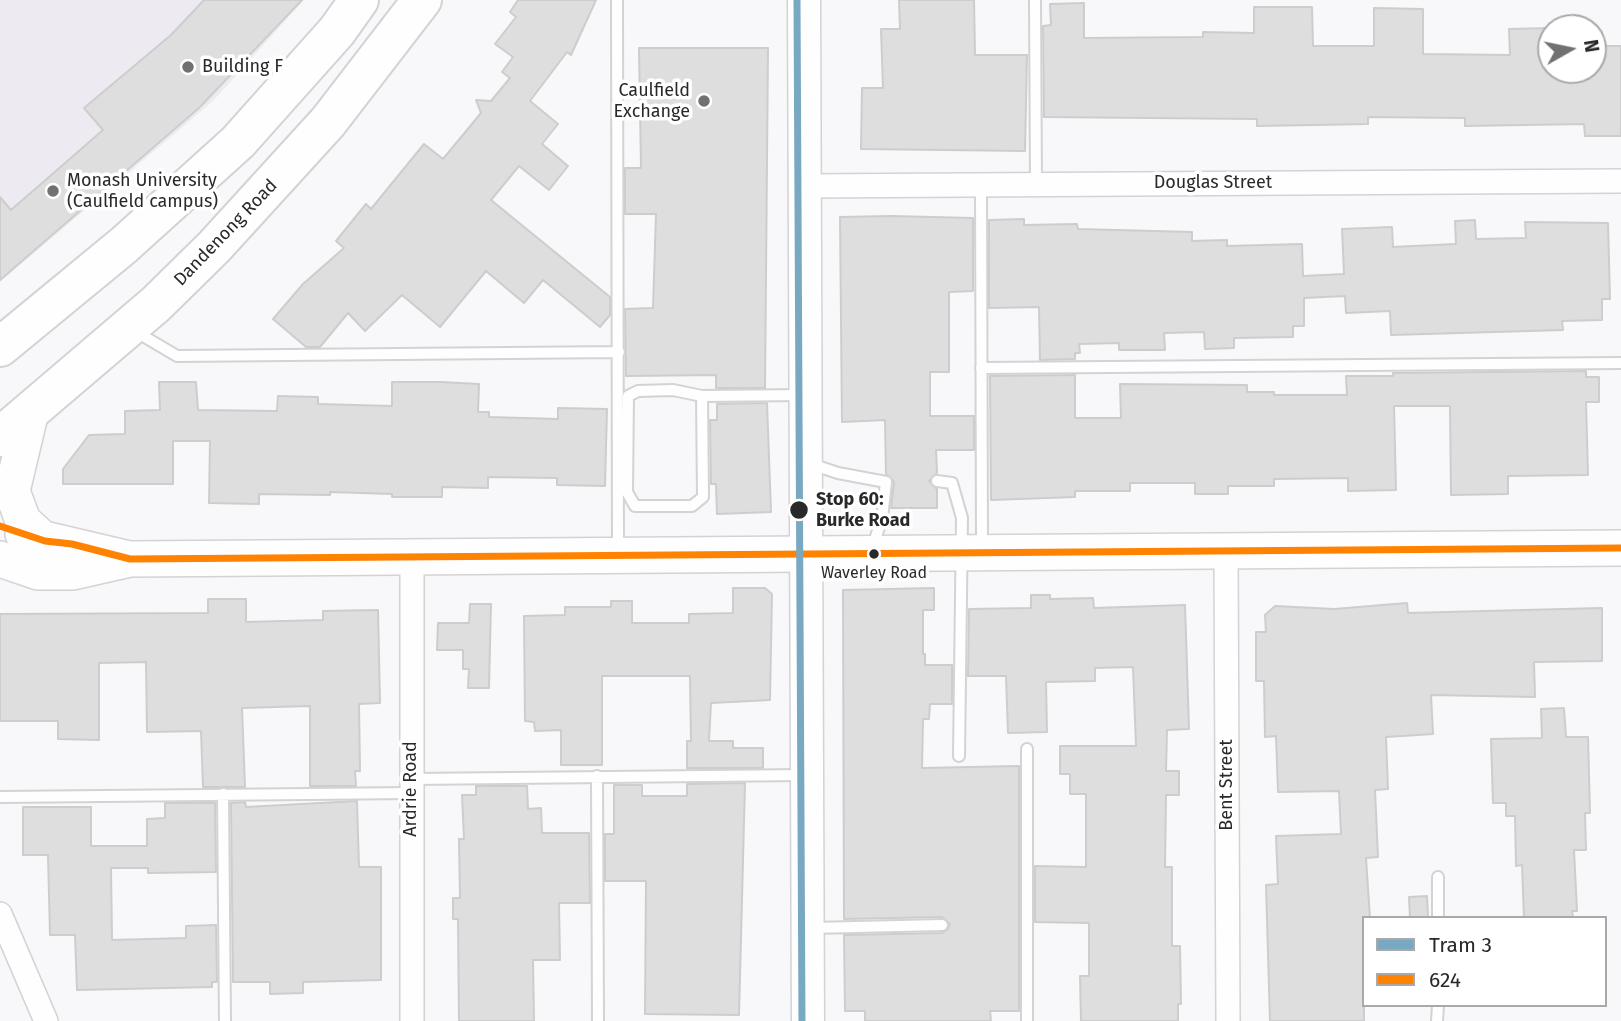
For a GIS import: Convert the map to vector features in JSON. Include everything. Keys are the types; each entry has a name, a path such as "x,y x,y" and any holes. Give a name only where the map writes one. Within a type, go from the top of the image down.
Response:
{"highway":[{"path":"0,347 124,245 237,142 337,30 359,0"},
{"name":"Dandenong Road","path":"0,437 128,327 215,247 292,164 362,81 422,0"}],"main road":[{"path":"804,0 808,1021"},
{"path":"31,411 12,491 23,522 42,556"},
{"path":"0,526 42,556"},
{"path":"0,559 42,556 130,559 1621,548"},
{"path":"0,576 42,556"}],"street":[{"name":"Douglas Street","path":"804,186 1621,181"},
{"name":"Bent Street","path":"1226,550 1228,1021"},
{"name":"Ardrie Road","path":"412,556 412,1021"},
{"path":"0,914 46,1021"}],"lane":[{"path":"617,0 618,554"},
{"path":"1035,0 1036,184"},
{"path":"960,756 981,368 981,185"},
{"path":"128,327 177,356 619,352"},
{"path":"981,368 1621,363"},
{"path":"702,396 703,497 692,506 635,506 627,492 628,396 638,391 673,390 702,396 805,395"},
{"path":"805,463 838,473 886,482 882,519 870,553"},
{"path":"937,481 952,483 971,552"},
{"path":"1027,749 1027,1021"},
{"path":"0,797 223,794 597,776 807,775"},
{"path":"597,776 598,1021"},
{"path":"223,794 225,1021"},
{"path":"1438,877 1438,916"},
{"path":"807,928 942,925"}],"shaded area":[{"name":"Monash University (Caulfield campus)","path":"0,0 304,0 213,101 0,282"}],"building":[{"path":"204,0 302,0 199,108 0,280 0,197 11,210 103,130 84,108 171,35"},
{"path":"518,0 596,0 571,55 567,52 530,101 558,124 542,144 568,166 549,190 519,166 491,200 610,297 610,315 600,327 543,280 524,303 486,271 440,327 402,295 365,331 348,313 320,347 306,347 273,319 303,284 344,248 336,241 366,204 371,209 424,144 443,159 481,113 476,100 491,101 510,78 502,72 513,57 495,44 516,17 510,12"},
{"path":"899,0 974,0 975,55 1027,55 1025,151 861,149 862,88 883,88 881,29 900,29"},
{"path":"1084,3 1084,38 1203,37 1203,32 1254,33 1254,7 1312,7 1313,46 1374,46 1374,8 1423,9 1423,54 1510,55 1509,29 1537,28 1537,84 1607,84 1607,46 1621,46 1621,136 1585,136 1584,124 1465,126 1465,118 1368,117 1368,124 1257,126 1257,119 1044,117 1043,26 1051,25 1050,4"},
{"path":"639,48 768,48 765,388 716,388 716,375 626,376 625,309 653,308 656,214 625,214 625,168 641,168"},
{"path":"840,217 973,218 973,291 949,292 949,372 930,372 930,416 974,416 974,450 936,450 937,473 929,481 937,489 937,508 891,508 894,482 886,474 885,420 842,422"},
{"path":"1024,219 1024,225 1077,224 1078,229 1192,232 1192,241 1227,240 1227,246 1302,244 1303,276 1344,274 1342,229 1392,227 1393,247 1456,244 1455,221 1475,220 1476,239 1526,238 1525,222 1608,223 1610,299 1602,299 1602,320 1562,321 1563,330 1391,335 1390,311 1346,313 1345,296 1304,298 1304,326 1293,326 1293,337 1234,338 1234,348 1205,349 1204,332 1164,333 1165,350 1119,350 1119,343 1079,344 1080,353 1075,353 1075,359 1040,360 1039,307 989,308 989,220"},
{"path":"1586,371 1586,377 1599,377 1599,402 1586,402 1588,475 1508,476 1508,494 1451,495 1450,406 1394,406 1396,490 1348,491 1348,478 1274,479 1274,486 1228,486 1228,494 1195,494 1195,483 1130,483 1130,491 1075,491 1075,497 991,500 990,376 1075,375 1075,418 1121,418 1120,384 1247,385 1247,392 1274,392 1274,395 1347,395 1346,376"},
{"path":"159,382 196,382 198,410 277,411 278,396 318,397 318,404 392,406 392,382 479,384 478,412 489,412 489,417 558,419 558,408 607,409 605,486 557,485 557,478 488,477 488,488 442,487 442,497 392,497 392,494 330,492 330,495 259,494 259,504 209,503 210,441 173,441 173,484 63,484 63,469 89,435 125,434 125,411 160,410"},
{"path":"767,403 771,512 717,514 716,484 711,484 710,420 717,420 717,404"},
{"path":"733,588 765,588 772,594 770,700 711,703 709,741 733,741 733,748 763,748 763,768 687,768 687,741 691,741 690,676 602,676 602,765 561,765 561,730 535,731 534,722 525,721 524,616 565,615 565,607 611,607 611,601 632,601 632,623 689,623 689,614 733,613"},
{"path":"934,588 934,610 923,610 923,654 925,665 952,665 952,704 930,704 929,719 923,719 922,768 1019,766 1019,1011 990,1011 991,1021 865,1021 865,1011 845,1011 844,935 942,933 950,924 942,917 844,919 843,590"},
{"path":"1031,595 1050,595 1050,599 1093,598 1094,608 1185,605 1189,729 1167,730 1166,771 1179,771 1179,795 1166,795 1165,867 1172,867 1172,946 1180,946 1181,1004 1178,1004 1178,1021 1081,1021 1080,976 1089,976 1089,923 1035,922 1035,866 1086,867 1086,794 1070,794 1070,774 1060,774 1060,746 1136,746 1133,667 1095,668 1095,681 1046,682 1047,732 1008,733 1006,676 968,676 969,609 1031,608"},
{"path":"208,599 246,599 246,622 323,620 323,611 378,610 380,703 359,704 360,771 355,771 356,786 310,786 310,706 242,708 245,787 203,787 201,731 147,732 146,662 99,663 99,740 58,739 58,721 0,721 0,614 208,613"},
{"path":"1407,603 1408,613 1602,608 1602,661 1534,662 1535,697 1431,695 1433,734 1386,737 1388,789 1375,790 1378,857 1366,858 1370,916 1362,916 1364,1021 1270,1021 1266,885 1278,884 1276,836 1341,834 1339,791 1278,792 1276,736 1265,737 1264,681 1256,681 1256,632 1266,632 1265,615 1275,606 1334,609"},
{"path":"470,604 491,604 489,688 468,688 469,669 463,669 463,650 437,650 438,623 469,623"},
{"path":"1564,708 1566,737 1588,737 1590,813 1585,813 1586,850 1574,850 1577,911 1572,911 1573,916 1524,916 1522,865 1516,866 1515,816 1506,816 1506,803 1493,803 1491,739 1542,738 1541,709"},
{"path":"745,783 739,1015 645,1014 646,881 605,881 605,834 614,834 614,785 642,785 642,796 687,796 687,784"},
{"path":"476,786 527,786 528,809 541,808 542,833 589,833 590,903 559,903 560,960 533,960 534,1021 459,1021 458,919 453,919 453,898 460,898 459,839 464,839 462,795 476,795"},
{"path":"357,801 359,867 381,867 381,980 303,982 303,993 270,994 270,982 233,982 231,803 245,802 246,807"},
{"path":"165,803 215,803 216,872 148,873 148,868 111,868 112,940 186,938 186,926 216,925 217,982 212,982 212,987 77,990 75,935 50,935 48,855 23,855 23,807 91,807 91,846 147,846 147,819 165,818"},
{"path":"1427,896 1428,916 1410,916 1409,897"}],"tram line":[{"name":"3","path":"797,0 802,1021"}],"transit line":[{"name":"624","path":"0,526 45,541 72,544 130,559 1621,548"}],"place":[{"name":"Building F","path":"188,67"},
{"name":"Caulfield Exchange","path":"704,101"},
{"name":"Monash University (Caulfield campus)","path":"53,191"},
{"name":"Stop 60: Burke Road","path":"799,510"},
{"name":"Waverley Road","path":"874,554"}]}
